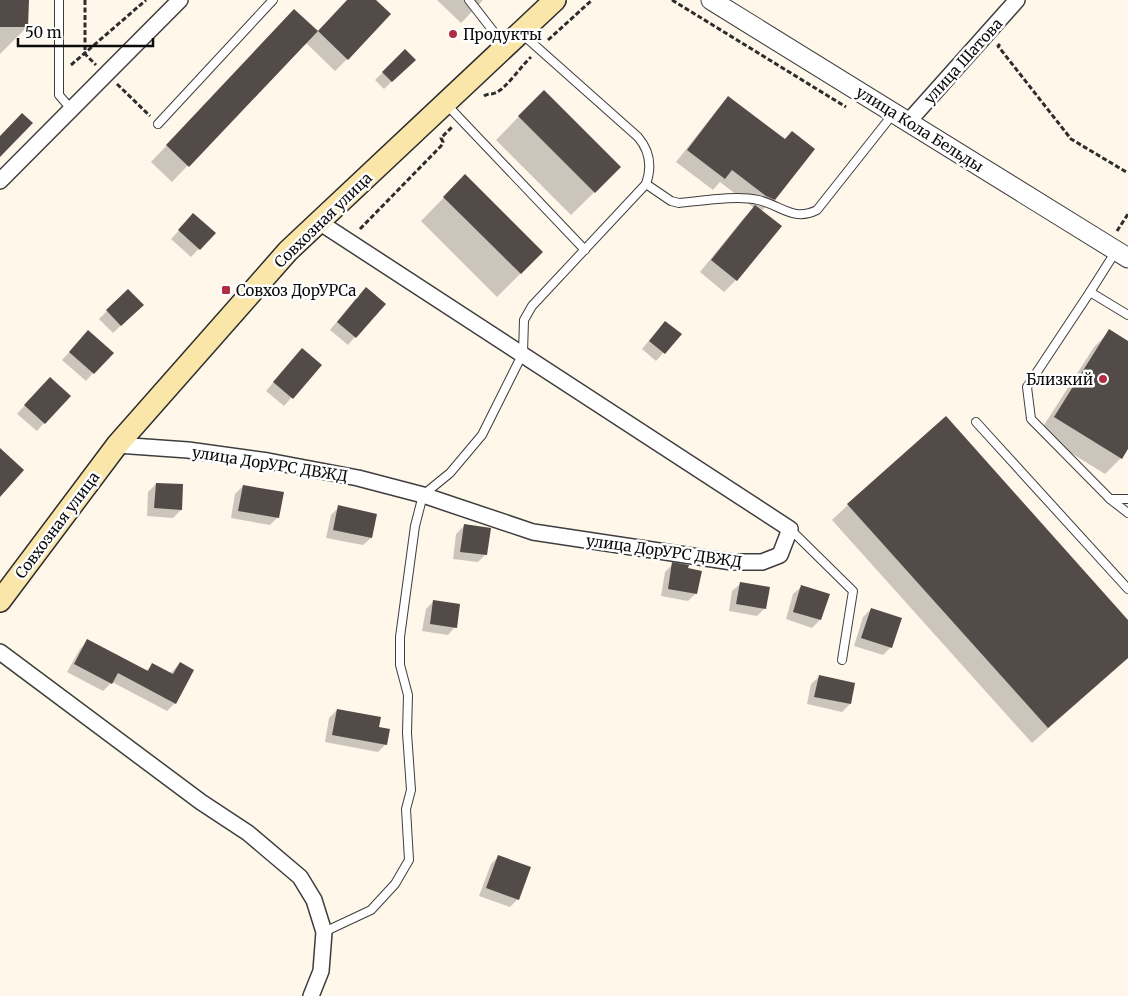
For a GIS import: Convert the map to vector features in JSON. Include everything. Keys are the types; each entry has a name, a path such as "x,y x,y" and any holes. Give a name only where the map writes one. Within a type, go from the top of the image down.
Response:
{"main road":[{"name":"Совхозная улица","path":"0,601 117,445 288,251 555,0"}],"street":[{"path":"0,181 180,0"},
{"name":"улица Кола Бельды","path":"711,0 1122,255"},
{"name":"улица Шатова","path":"902,117 1018,0"},
{"path":"319,222 523,353 790,529"},
{"name":"улица ДорУРС ДВЖД","path":"117,445 188,450 268,461 358,478 423,495 533,532 732,562 762,562 780,555 790,529"},
{"path":"0,652 201,802 248,833 300,877 314,900 324,932 321,971 310,996"}],"lane":[{"path":"59,0 59,95 71,108"},
{"path":"158,124 273,0"},
{"path":"324,932 371,910 395,884 409,860 406,809 411,790 407,732 408,695 400,665 400,637 415,526 423,495 450,473 482,435 523,353 524,320 532,306 646,184 649,175 648,154 638,137 513,40 469,0"},
{"path":"445,103 585,250"},
{"path":"646,184 671,201 679,203 740,199 758,200 797,215 807,215 817,210 902,117"},
{"path":"1122,255 1090,292 1027,387 1031,419 1110,499 1128,513"},
{"path":"1090,292 1128,315"},
{"path":"976,422 1128,589"},
{"path":"1110,499 1128,499"},
{"path":"790,529 853,591 842,660"}],"path":[{"path":"85,0 85,54"},
{"path":"59,75 146,0"},
{"path":"672,0 847,108"},
{"path":"1004,40 998,46 1071,139 1128,173"},
{"path":"111,79 158,124"}],"building":[{"path":"0,0 29,0 28,27 0,27"},
{"path":"347,0 376,0 391,14 348,60 318,31"},
{"path":"294,9 318,31 189,167 166,145"},
{"path":"405,49 416,60 392,82 382,72"},
{"path":"544,90 621,167 595,193 518,116"},
{"path":"728,96 785,139 792,131 815,149 775,200 766,196 732,170 725,179 687,150"},
{"path":"22,113 33,123 0,157 0,136"},
{"path":"465,174 543,252 521,274 443,197"},
{"path":"755,205 782,226 737,281 711,260"},
{"path":"193,213 216,233 200,250 178,230"},
{"path":"366,287 386,304 356,338 337,322"},
{"path":"128,289 144,305 121,326 106,310"},
{"path":"665,321 682,334 665,354 649,341"},
{"name":"Близкий","path":"1109,329 1128,341 1128,449 1122,459 1054,417"},
{"path":"88,330 114,353 94,374 69,352"},
{"path":"302,348 322,365 293,399 273,382"},
{"path":"50,377 71,396 45,424 24,405"},
{"path":"946,416 1128,620 1128,658 1048,728 847,504"},
{"path":"0,448 24,470 0,497"},
{"path":"156,483 183,484 182,510 154,508"},
{"path":"243,485 284,492 279,518 238,511"},
{"path":"338,505 377,514 372,538 333,530"},
{"path":"464,524 491,528 487,555 460,552"},
{"path":"672,562 689,565 688,568 702,571 697,594 668,589"},
{"path":"740,582 770,587 766,609 736,604"},
{"path":"801,585 830,594 821,620 793,612"},
{"path":"433,600 460,604 457,628 430,624"},
{"path":"871,608 902,618 892,648 861,638"},
{"path":"87,639 148,671 152,663 173,674 180,662 194,670 176,704 118,673 112,684 74,664"},
{"path":"819,675 855,683 851,704 814,697"},
{"path":"337,709 381,717 379,727 390,729 387,745 332,735"},
{"path":"498,855 531,867 519,900 486,888"}],"place":[{"name":"Продукты","path":"453,34"},
{"name":"Совхоз ДорУPCа","path":"226,290"},
{"name":"Близкий","path":"1103,379"}]}
